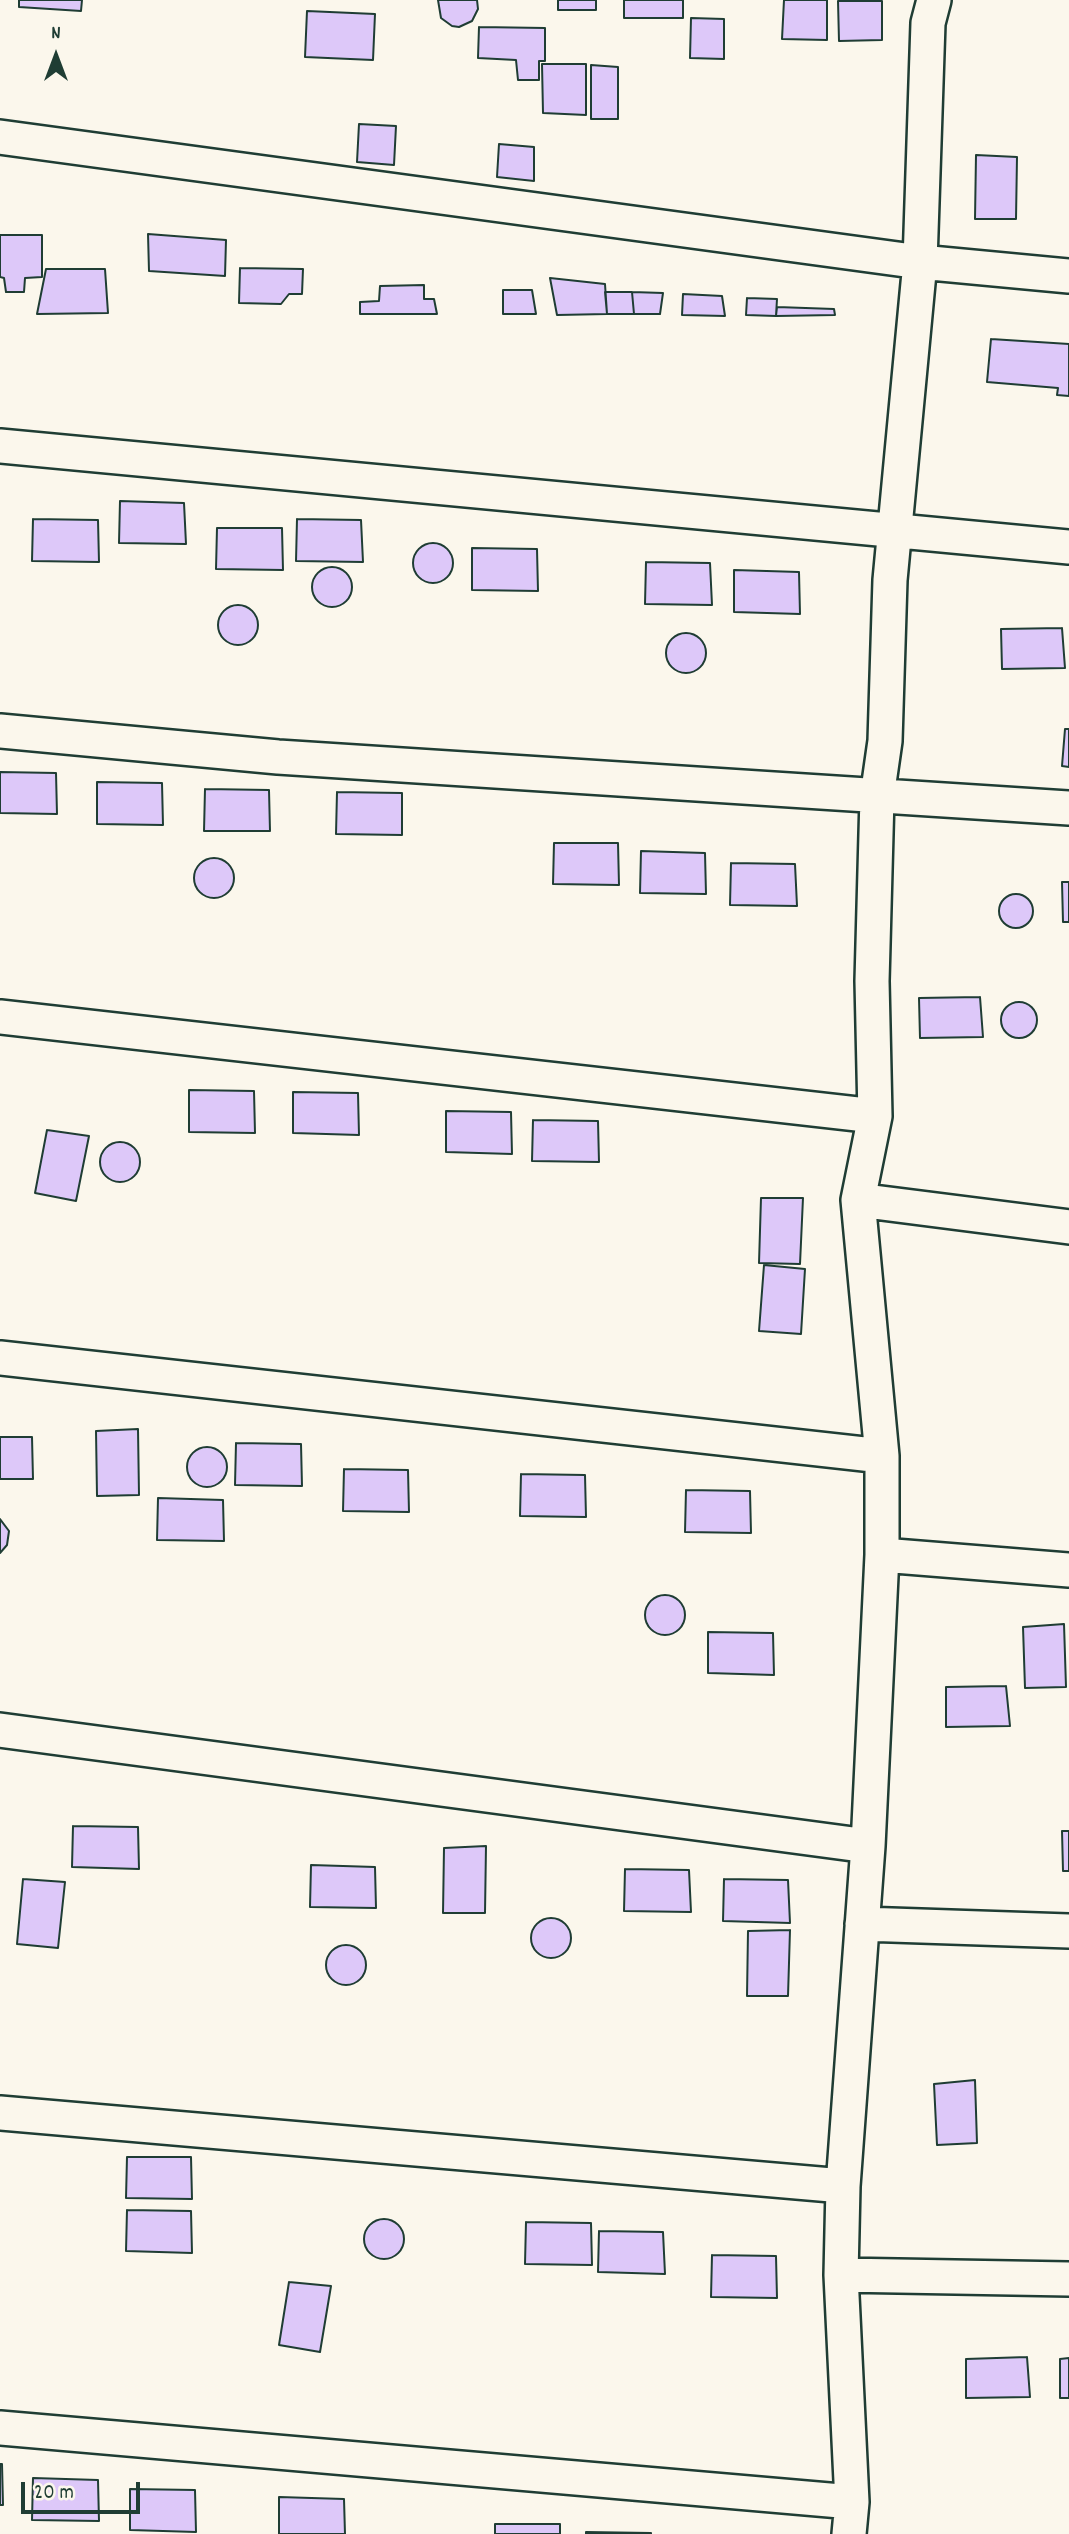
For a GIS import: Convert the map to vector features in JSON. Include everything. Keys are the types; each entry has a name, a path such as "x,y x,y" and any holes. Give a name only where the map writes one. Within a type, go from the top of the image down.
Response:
{"street":[{"path":"0,2428 850,2518 841,2275 843,2186 868,1846 882,1555 882,1456 858,1200 875,1116 872,981 877,797 885,741 890,580 920,262 929,23 934,0"},
{"path":"0,137 920,262 1069,276"},
{"path":"0,446 1069,547"},
{"path":"0,731 278,757 1069,808"},
{"path":"0,1017 875,1116"},
{"path":"858,1200 1069,1227"},
{"path":"0,1357 882,1456"},
{"path":"882,1555 1069,1570"},
{"path":"0,1730 868,1846"},
{"path":"862,1924 1069,1931"},
{"path":"0,2113 843,2186"},
{"path":"841,2275 1069,2278"}],"building":[{"path":"19,0 82,0 81,11 19,7"},
{"path":"438,0 477,0 478,9 472,21 459,27 452,26 441,18"},
{"path":"558,0 596,0 596,10 558,10"},
{"path":"624,0 683,0 683,18 624,18"},
{"path":"784,0 827,0 827,40 782,39"},
{"path":"838,1 882,1 882,40 839,41"},
{"path":"307,11 375,14 373,60 305,57"},
{"path":"691,18 724,19 724,59 690,58"},
{"path":"479,27 545,28 545,61 539,61 539,80 518,80 516,60 478,58"},
{"path":"542,64 586,64 586,115 543,113"},
{"path":"591,65 618,67 618,119 591,119"},
{"path":"359,124 396,126 394,165 357,162"},
{"path":"499,144 534,147 534,181 497,177"},
{"path":"976,155 1017,157 1016,219 975,219"},
{"path":"148,234 226,240 225,276 149,271"},
{"path":"0,235 42,235 42,277 25,278 24,292 6,292 4,278 0,277"},
{"path":"240,268 303,269 302,294 289,294 281,304 239,303"},
{"path":"46,269 105,269 108,313 37,314"},
{"path":"550,278 605,284 607,314 557,315"},
{"path":"424,285 424,299 434,299 437,314 360,314 360,302 379,301 380,286"},
{"path":"503,290 532,290 536,314 503,314"},
{"path":"605,292 632,292 634,314 607,314"},
{"path":"632,292 663,293 660,314 634,314"},
{"path":"683,294 722,296 725,316 682,315"},
{"path":"747,298 777,299 776,316 746,315"},
{"path":"777,307 834,309 835,315 776,316"},
{"path":"991,339 1069,344 1069,396 1057,395 1058,388 987,382"},
{"path":"120,501 184,503 186,544 119,543"},
{"path":"33,519 98,520 99,562 32,561"},
{"path":"297,519 361,520 363,562 296,561"},
{"path":"217,528 282,528 283,570 216,569"},
{"path":"433,543 441,544 447,549 452,555 452,571 447,577 441,582 433,583 425,582 419,577 414,571 413,563 414,555 419,549 425,544"},
{"path":"472,548 537,549 538,591 472,590"},
{"path":"646,562 710,563 712,605 645,604"},
{"path":"332,567 340,568 346,573 351,579 351,595 346,601 340,606 332,607 324,606 318,601 313,595 312,587 313,579 318,573 324,568"},
{"path":"734,570 799,572 800,614 734,612"},
{"path":"238,605 246,606 252,611 257,617 257,633 252,639 246,644 238,645 230,644 224,639 219,633 218,625 219,617 224,611 230,606"},
{"path":"1062,628 1065,668 1002,669 1001,629"},
{"path":"686,633 694,634 700,639 705,645 705,661 700,667 694,672 686,673 678,672 672,667 667,661 666,653 667,645 672,639 678,634"},
{"path":"1065,729 1069,729 1069,767 1062,766"},
{"path":"0,772 56,773 57,814 0,813"},
{"path":"97,782 162,783 163,825 97,824"},
{"path":"205,789 269,790 270,831 204,831"},
{"path":"337,792 402,793 402,835 336,834"},
{"path":"554,843 618,843 619,885 553,884"},
{"path":"641,851 705,853 706,894 640,893"},
{"path":"214,858 222,859 228,864 233,870 233,886 228,892 222,897 214,898 206,897 200,892 195,886 194,878 195,870 200,864 206,859"},
{"path":"731,863 795,864 797,906 730,905"},
{"path":"1062,882 1069,882 1069,922 1063,922"},
{"path":"1016,894 1028,899 1033,911 1028,923 1016,928 1004,923 999,911 1004,899"},
{"path":"980,997 983,1037 920,1038 919,998"},
{"path":"1019,1002 1032,1007 1037,1020 1032,1033 1019,1038 1006,1033 1001,1020 1006,1007"},
{"path":"189,1090 254,1091 255,1133 189,1132"},
{"path":"293,1092 358,1093 359,1135 293,1133"},
{"path":"446,1111 511,1112 512,1154 446,1152"},
{"path":"533,1120 598,1121 599,1162 532,1161"},
{"path":"47,1130 89,1136 76,1201 35,1193"},
{"path":"120,1142 128,1143 134,1148 139,1154 139,1170 134,1176 128,1181 120,1182 112,1181 106,1176 101,1170 100,1162 101,1154 106,1148 112,1143"},
{"path":"761,1198 803,1198 800,1264 759,1263"},
{"path":"764,1265 805,1269 801,1334 759,1331"},
{"path":"138,1429 139,1495 97,1496 96,1431"},
{"path":"0,1437 32,1437 33,1479 0,1479"},
{"path":"236,1443 301,1444 302,1486 235,1485"},
{"path":"207,1447 215,1448 221,1453 226,1459 226,1475 221,1481 215,1486 207,1487 199,1486 193,1481 188,1475 187,1467 188,1459 193,1453 199,1448"},
{"path":"344,1469 408,1470 409,1512 343,1511"},
{"path":"521,1474 585,1475 586,1517 520,1516"},
{"path":"686,1490 750,1491 751,1533 685,1532"},
{"path":"158,1498 223,1500 224,1541 157,1540"},
{"path":"0,1519 9,1531 7,1545 0,1553"},
{"path":"665,1595 673,1596 679,1601 684,1607 684,1623 679,1629 673,1634 665,1635 657,1634 651,1629 646,1623 645,1615 646,1607 651,1601 657,1596"},
{"path":"1064,1624 1066,1687 1025,1688 1023,1627"},
{"path":"708,1632 773,1633 774,1675 708,1673"},
{"path":"1006,1686 1010,1726 946,1727 946,1687"},
{"path":"73,1826 138,1827 139,1869 72,1867"},
{"path":"1062,1831 1069,1831 1069,1871 1063,1871"},
{"path":"486,1846 485,1913 443,1913 444,1848"},
{"path":"311,1865 375,1867 376,1908 310,1907"},
{"path":"625,1869 689,1870 691,1912 624,1911"},
{"path":"23,1879 65,1882 58,1948 17,1944"},
{"path":"724,1879 788,1880 790,1923 723,1921"},
{"path":"551,1918 559,1919 565,1924 570,1930 570,1946 565,1952 559,1957 551,1958 543,1957 537,1952 532,1946 531,1938 532,1930 537,1924 543,1919"},
{"path":"790,1930 788,1996 747,1996 748,1931"},
{"path":"346,1945 354,1946 360,1951 365,1957 365,1973 360,1979 354,1984 346,1985 338,1984 332,1979 327,1973 326,1965 327,1957 332,1951 338,1946"},
{"path":"975,2080 977,2143 937,2145 934,2084"},
{"path":"127,2157 191,2157 192,2199 126,2198"},
{"path":"127,2210 191,2211 192,2253 126,2251"},
{"path":"384,2219 392,2220 398,2225 403,2231 403,2247 398,2253 392,2258 384,2259 376,2258 370,2253 365,2247 364,2239 365,2231 370,2225 376,2220"},
{"path":"526,2222 591,2223 592,2265 525,2264"},
{"path":"599,2231 663,2232 665,2274 598,2272"},
{"path":"712,2255 776,2256 777,2298 711,2297"},
{"path":"289,2282 331,2286 320,2352 279,2345"},
{"path":"1027,2357 1030,2397 966,2398 966,2359"},
{"path":"1069,2358 1069,2398 1060,2398 1060,2359"},
{"path":"2,2464 3,2505 0,2505"},
{"path":"33,2478 98,2480 99,2521 32,2520"},
{"path":"130,2489 195,2490 196,2532 130,2530"},
{"path":"279,2497 344,2499 345,2534 279,2534"},
{"path":"495,2524 560,2524 560,2534 495,2534"},
{"path":"651,2533 651,2534 586,2534"}]}
